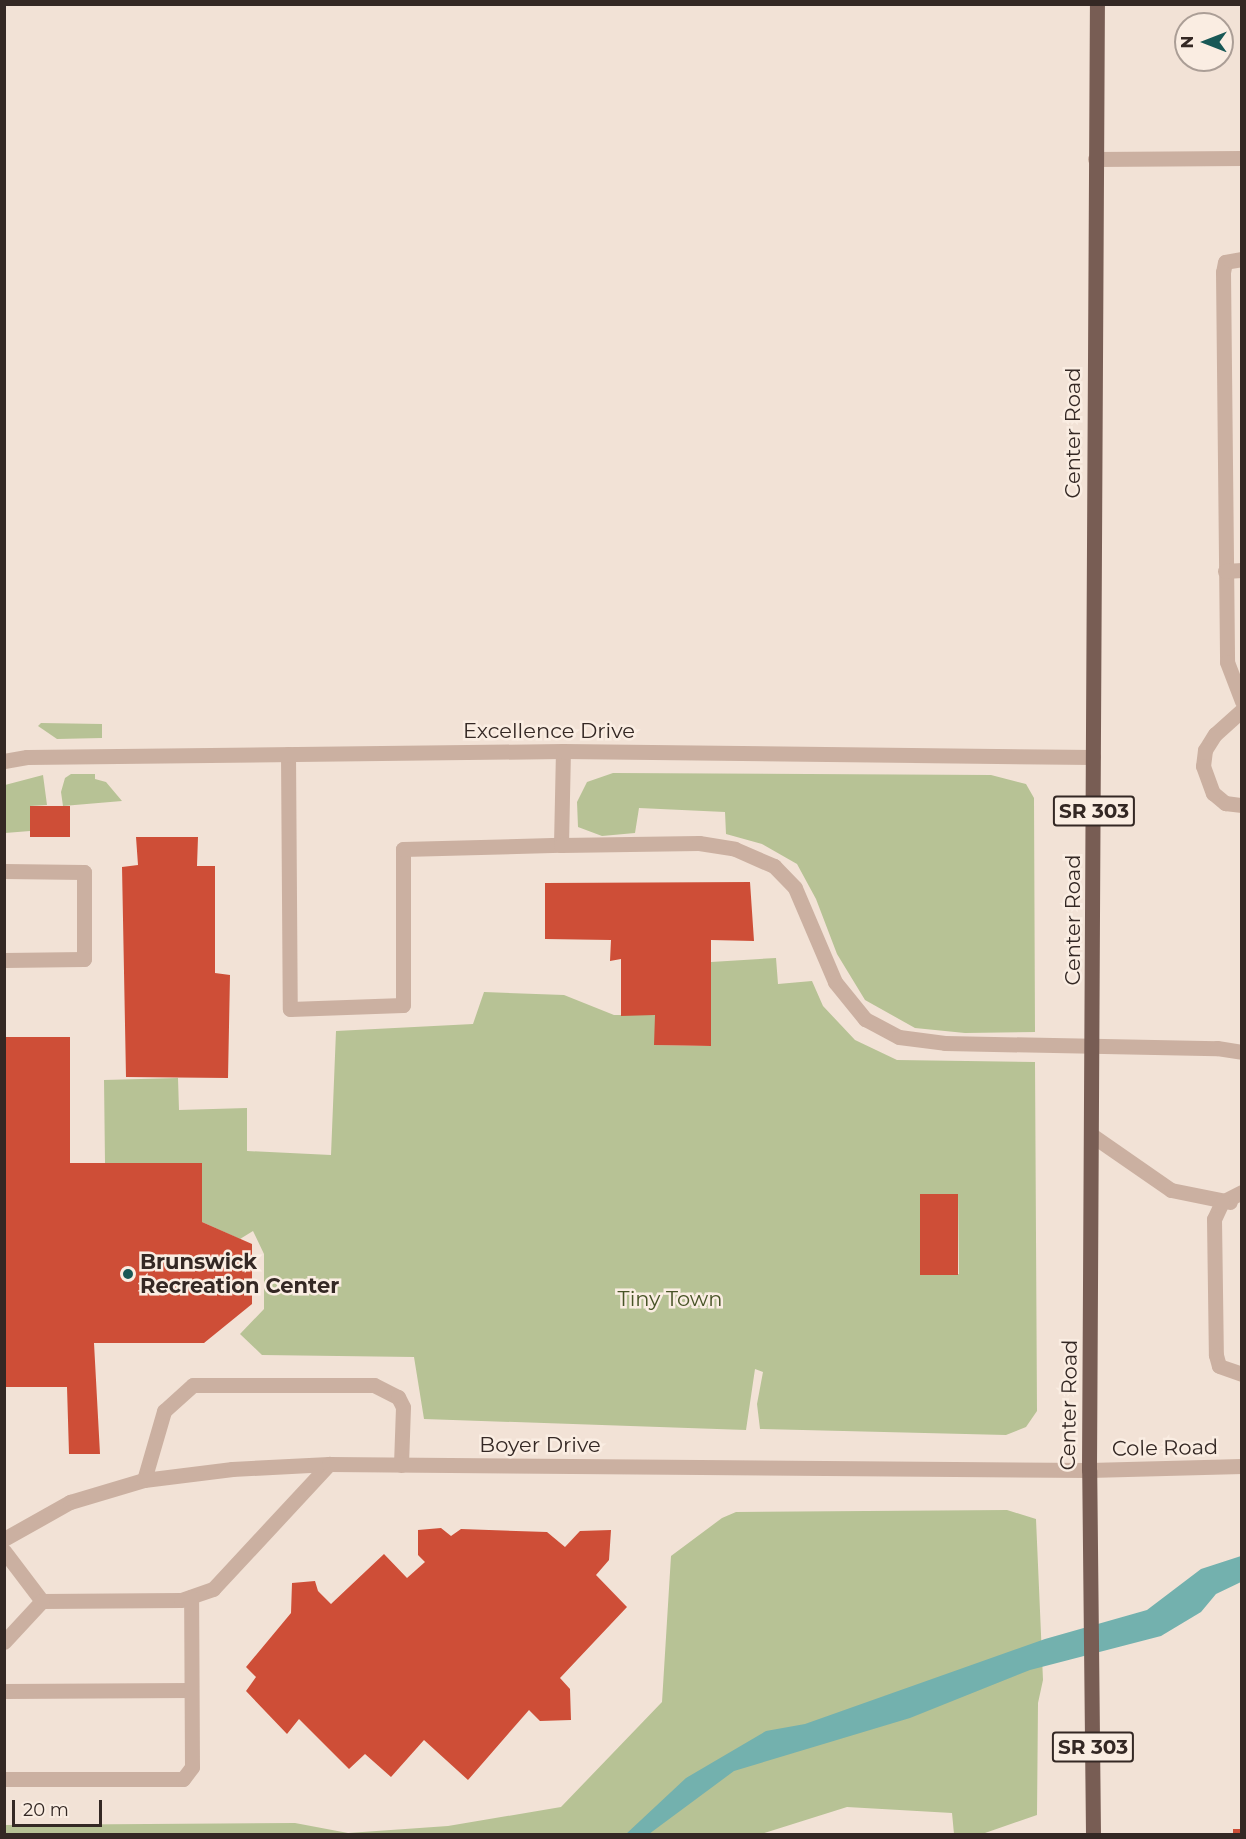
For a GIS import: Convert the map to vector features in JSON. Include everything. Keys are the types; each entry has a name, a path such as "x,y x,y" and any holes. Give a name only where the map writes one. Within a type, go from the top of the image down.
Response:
{"main road":[{"name":"Center Road","path":"1093,1834 1089,1470 1094,1047 1093,757 1097,4"}],"street":[{"path":"1095,159 1242,158"},
{"path":"1242,259 1225,262 1223,272 1227,662 1242,701"},
{"path":"1225,571 1242,570"},
{"path":"1242,710 1215,734 1205,750 1203,766 1213,793 1225,803 1242,805"},
{"path":"561,845 563,751"},
{"name":"Excellence Drive","path":"4,761 27,757 563,751 1093,757"},
{"path":"288,754 290,1009 403,1005 403,849 699,843 735,849 774,866 795,888 835,982 865,1019 898,1037 945,1043 1217,1048 1242,1052"},
{"path":"4,871 84,872 84,959 4,960"},
{"path":"1093,1136 1171,1190 1222,1202 1242,1201"},
{"path":"1242,1192 1222,1202 1214,1219 1216,1355 1219,1366 1242,1374"},
{"path":"144,1480 164,1411 193,1385 374,1385 398,1397 403,1407 401,1464"},
{"path":"4,1642 42,1600 191,1597 213,1589 329,1464"},
{"name":"Boyer Drive","path":"4,1539 70,1502 144,1480 178,1474 329,1464 1089,1470"},
{"name":"Cole Road","path":"1089,1470 1242,1467"},
{"path":"4,1551 42,1600"},
{"path":"4,1779 183,1779 192,1767 191,1597"},
{"path":"4,1691 191,1690"}],"green space":[{"path":"41,723 102,724 102,738 57,739 38,726"},
{"path":"613,773 991,775 1026,784 1034,798 1035,1032 965,1033 915,1028 865,1000 837,954 816,899 797,864 762,844 726,834 725,812 639,808 635,833 602,836 578,827 577,802 587,782"},
{"path":"71,774 95,774 95,779 106,782 122,801 63,806 61,792 65,778"},
{"path":"43,775 47,805 30,806 30,831 5,833 5,785"},
{"name":"Tiny Town","path":"776,958 778,984 812,981 823,1006 855,1040 897,1060 1035,1062 1037,1411 1026,1427 1006,1435 760,1429 757,1404 763,1372 755,1369 746,1430 424,1419 414,1357 262,1355 240,1334 264,1309 264,1254 253,1231 240,1239 202,1222 201,1163 105,1163 104,1080 178,1078 179,1110 247,1108 247,1151 331,1155 336,1031 473,1024 484,992 564,995 614,1015 655,1015 655,1045 711,1046 711,962","holes":["920,1194 958,1194 959,1274 921,1275"]},
{"path":"1007,1510 1036,1519 1043,1680 1038,1703 1037,1815 985,1833 954,1834 952,1813 847,1807 761,1834 5,1834 4,1825 295,1823 348,1833 448,1826 561,1807 662,1702 671,1556 722,1518 736,1512"}],"water":[{"path":"1241,1556 1241,1582 1216,1594 1201,1612 1161,1636 1030,1670 910,1718 734,1771 649,1834 626,1834 686,1778 766,1731 805,1724 1045,1639 1147,1610 1201,1569"}],"building":[{"path":"30,806 70,806 70,837 30,837"},
{"path":"136,837 198,837 197,866 215,866 215,973 230,975 228,1078 126,1077 122,867 138,865"},
{"path":"750,882 754,941 711,940 711,1046 654,1045 655,1015 621,1016 621,959 610,961 611,940 545,939 545,883"},
{"name":"Brunswick Recreation Center","path":"4,1037 70,1037 70,1163 202,1163 202,1222 252,1244 252,1304 204,1343 94,1343 100,1454 69,1454 67,1387 4,1387"},
{"path":"920,1194 958,1194 958,1275 920,1275"},
{"path":"441,1528 451,1536 461,1529 547,1532 565,1547 580,1531 611,1530 609,1560 596,1575 627,1607 560,1678 570,1689 571,1720 540,1721 529,1710 468,1780 424,1740 391,1777 365,1754 349,1769 299,1719 287,1734 246,1691 256,1677 246,1667 291,1613 292,1583 315,1581 318,1591 331,1604 384,1554 407,1578 425,1562 418,1555 418,1530"},
{"path":"1233,1829 1242,1829 1242,1834 1233,1834"}],"place":[{"name":"Brunswick Recreation Center","path":"128,1274"}]}
